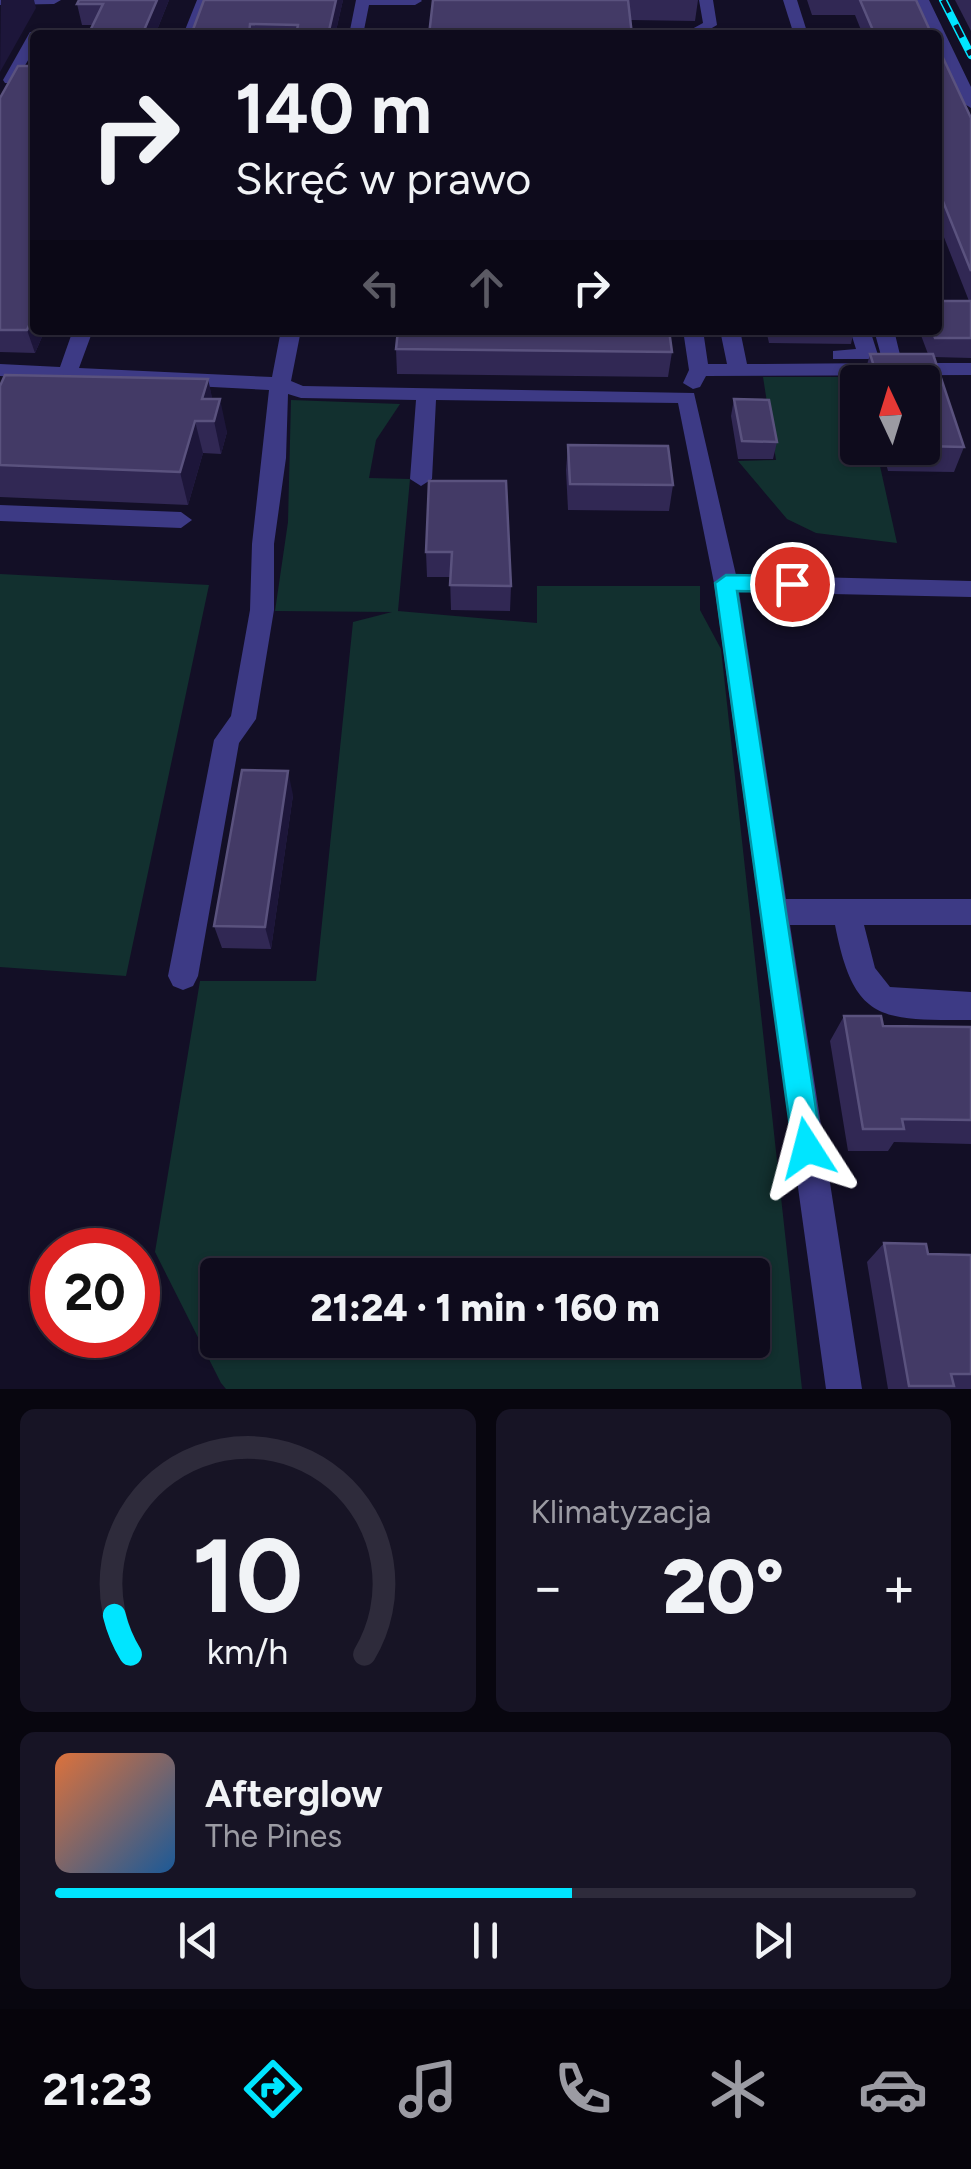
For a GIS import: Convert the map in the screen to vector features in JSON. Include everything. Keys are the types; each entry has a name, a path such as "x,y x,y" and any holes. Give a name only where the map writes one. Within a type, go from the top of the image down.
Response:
{"street":[{"path":"0,2 54,0"},
{"path":"38,30 54,0"},
{"path":"192,30 204,0"},
{"path":"357,30 363,0 415,2"},
{"path":"699,30 710,25 706,0"},
{"path":"790,0 799,30"},
{"path":"922,0 936,30"},
{"path":"9,73 30,42"},
{"path":"942,42 971,104"},
{"path":"67,373 81,335"},
{"path":"183,976 227,740 244,719 262,610 263,544 279,384 290,335"},
{"path":"695,335 699,370 687,397 726,583 844,1389"},
{"path":"731,335 736,361"},
{"path":"699,370 736,361 868,355 862,335"},
{"path":"885,335 893,365"},
{"path":"736,361 840,366"},
{"path":"940,369 971,369"},
{"path":"3,376 67,373 279,384 301,392 687,397"},
{"path":"421,479 426,395"},
{"path":"0,512 181,520"},
{"path":"726,583 971,590"},
{"path":"772,912 971,912"},
{"path":"848,912 862,978 876,995 902,1006 971,1006"}],"green space":[{"path":"763,377 840,377 840,465 880,465 897,543 816,533 787,519 738,461 776,460"},
{"path":"291,400 400,404 376,440 369,478 410,479 398,611 537,623 537,586 700,586 700,610 721,649 802,1389 226,1389 221,1383 208,1358 770,1358 770,1258 200,1258 200,1341 160,1262 159,1228 200,981 316,981 353,622 392,612 275,611 288,522"},
{"path":"0,574 209,585 126,976 0,967"}],"building":[{"path":"79,0 157,0 144,30 90,30 103,4 77,4"},
{"path":"204,0 336,0 329,30 250,24 249,30 193,30"},
{"path":"433,0 628,0 631,30 430,30"},
{"path":"860,0 916,0 930,30 873,30"},
{"path":"942,56 971,118 971,271 942,199"},
{"path":"18,66 30,66 27,330 0,330 0,98"},
{"path":"942,301 971,301 971,338 934,335 942,335"},
{"path":"397,335 670,335 672,352 396,349"},
{"path":"870,354 933,354 937,365 874,365"},
{"path":"5,375 208,379 202,399 220,399 214,421 195,421 180,472 0,465 0,386"},
{"path":"940,375 964,447 940,446"},
{"path":"734,399 769,400 777,442 742,441"},
{"path":"568,445 668,446 673,485 570,484"},
{"path":"429,481 506,481 511,586 450,585 452,552 426,552"},
{"path":"242,770 288,771 265,927 214,926"},
{"path":"844,1016 881,1016 883,1026 971,1027 971,1120 902,1119 904,1129 863,1129"},
{"path":"884,1243 926,1244 928,1254 971,1255 971,1374 951,1374 954,1386 909,1386"}],"railway":[{"path":"943,0 971,55"}],"route":[{"path":"792,584 726,583 807,1148"}]}
